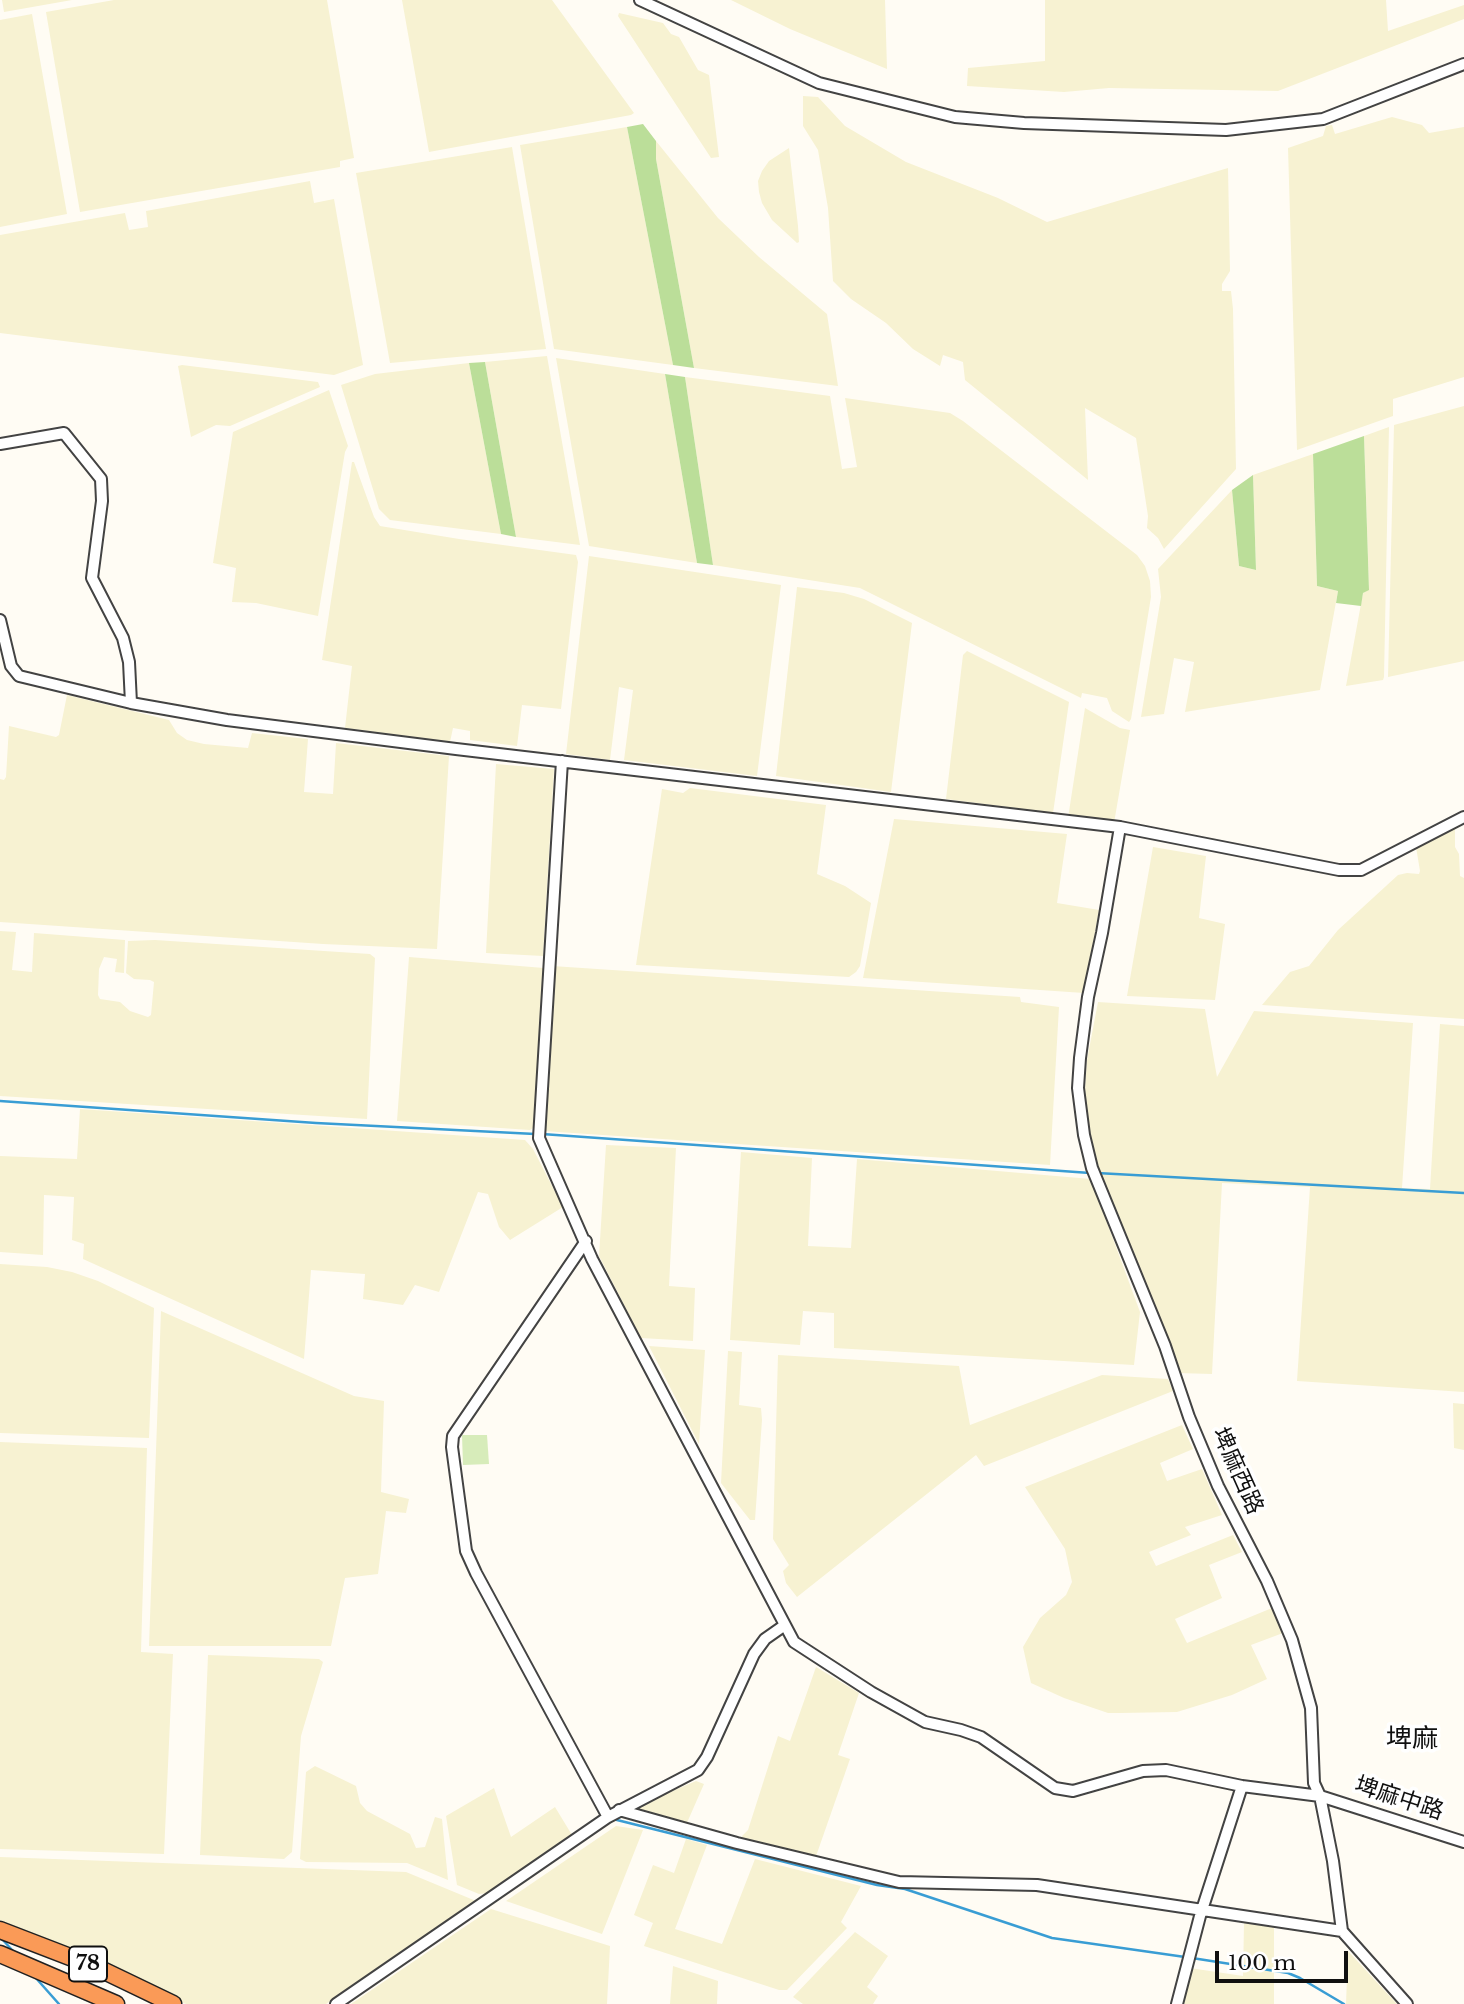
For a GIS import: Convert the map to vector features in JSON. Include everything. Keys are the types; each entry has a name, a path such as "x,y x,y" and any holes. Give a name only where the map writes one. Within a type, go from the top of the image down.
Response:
{"highway":[{"name":"78","path":"0,1930 96,1967 173,2004"},
{"name":"78","path":"0,1954 116,2004"}],"street":[{"path":"640,0 819,83 955,117 1024,123 1226,130 1307,122 1322,119 1464,64"},
{"path":"0,444 64,433 101,479 102,501 92,578 124,638 129,662 131,703"},
{"path":"0,620 11,666 19,676 131,703 227,720 1121,827 1339,870 1361,870 1464,817"},
{"name":"埤麻中路","path":"562,761 539,1134 593,1259 794,1642 871,1692 925,1722 981,1737 1055,1788 1073,1791 1143,1771 1166,1770 1242,1786 1320,1796 1464,1842"},
{"name":"埤麻西路","path":"1121,827 1088,997 1080,1058 1078,1088 1084,1135 1092,1168 1219,1486 1267,1581 1292,1640 1311,1708 1314,1783 1320,1796 1333,1861 1342,1931"},
{"path":"586,1241 453,1436 452,1447 466,1551 608,1817"},
{"path":"336,2004 608,1817 698,1770 707,1757 754,1654 765,1639 785,1625"},
{"path":"1178,2004 1203,1910 1242,1786"},
{"path":"619,1810 899,1882 1037,1885 1342,1931 1407,2004"}],"shaded area":[{"path":"2,0 72,0 4,12"},
{"path":"114,0 327,0 354,158 340,161 340,167 80,212 46,12"},
{"path":"402,0 552,0 634,113 429,152"},
{"path":"731,0 885,0 887,69 790,29"},
{"path":"1045,0 1386,0 1388,31 1464,5 1464,19 1278,91 1109,88 1064,92 967,86 968,68 1045,61"},
{"path":"619,13 663,23 671,34 679,37 698,70 709,75 719,157 711,158 618,16"},
{"path":"32,14 67,214 0,227 0,20"},
{"path":"803,96 818,97 845,126 906,162 998,198 1047,222 1228,168 1230,271 1222,284 1222,291 1231,291 1233,309 1236,469 1164,549 1158,538 1147,528 1148,516 1136,438 1085,408 1088,480 965,380 963,362 943,355 940,366 913,349 886,323 851,299 833,281 828,208 818,150 803,126"},
{"path":"1392,117 1422,125 1429,133 1464,127 1464,377 1393,399 1393,416 1297,450 1288,148 1323,136 1326,126 1332,125 1335,134"},
{"path":"627,127 673,365 554,349 520,145"},
{"path":"656,141 718,218 759,257 827,314 838,386 694,368 656,159"},
{"path":"512,147 546,349 390,363 356,173"},
{"path":"789,148 798,226 797,243 772,220 762,203 758,181 769,161"},
{"path":"310,181 314,203 334,199 363,365 334,375 0,333 0,235 125,213 129,230 148,227 146,211"},
{"path":"547,356 580,545 516,537 485,362"},
{"path":"556,358 665,374 697,563 589,546"},
{"path":"469,363 501,534 390,520 379,509 341,385 375,374"},
{"path":"178,366 318,382 320,387 230,426 216,425 191,437"},
{"path":"685,377 830,396 842,469 857,467 845,398 950,413 1137,555 1145,566 1150,581 1151,597 1129,722 1112,711 1107,698 1082,693 1081,698 860,588 713,565"},
{"path":"329,390 348,446 318,616 256,603 232,602 236,568 213,563 233,432"},
{"path":"1464,406 1464,661 1388,677 1394,425"},
{"path":"1389,427 1384,677 1383,680 1346,686 1363,593 1369,589 1364,436"},
{"path":"1313,454 1317,586 1338,591 1320,690 1185,712 1194,662 1174,658 1164,714 1141,717 1161,597 1158,569 1232,490 1239,566 1256,570 1253,475"},
{"path":"352,462 380,526 576,555 578,562 561,709 522,705 517,746 470,740 470,731 453,728 450,742 345,728 352,666 322,660"},
{"path":"589,556 781,585 757,776 624,760 633,690 619,687 610,760 566,754"},
{"path":"797,587 844,593 864,599 912,623 891,792 776,776"},
{"path":"967,651 1069,702 1053,813 946,799 963,655"},
{"path":"67,695 169,720 177,733 187,740 204,744 248,748 252,733 308,739 304,792 333,794 336,743 449,756 437,949 0,922 0,779 4,780 6,777 9,726 56,737 59,735"},
{"path":"1085,708 1120,728 1130,730 1114,823 1068,818"},
{"path":"496,764 554,769 543,956 486,953"},
{"path":"690,788 826,805 817,874 845,886 871,903 860,966 856,972 849,977 636,965 662,789 683,793"},
{"path":"894,819 1067,834 1057,903 1099,910 1084,993 863,978"},
{"path":"1455,826 1460,876 1464,878 1464,1019 1262,1005 1290,972 1309,966 1338,930 1398,875 1419,874 1416,847"},
{"path":"1153,847 1206,856 1199,918 1225,924 1215,1000 1127,996"},
{"path":"0,931 16,932 12,970 32,972 34,933 125,940 124,973 115,972 117,959 104,957 99,969 98,995 100,999 120,1002 130,1011 148,1017 151,1015 154,982 134,979 126,973 128,941 155,940 370,954 375,958 367,1119 0,1096"},
{"path":"409,957 544,968 533,1128 530,1130 397,1121"},
{"path":"552,966 1020,997 1021,1002 1059,1007 1050,1165 543,1131"},
{"path":"1098,1002 1205,1009 1217,1077 1254,1011 1413,1023 1402,1188 1430,1189 1440,1024 1464,1026 1464,1392 1297,1381 1310,1187 1222,1183 1212,1374 1177,1373 1090,1142 1085,1089 1087,1060"},
{"path":"80,1109 525,1140 533,1149 563,1207 510,1240 499,1227 488,1194 478,1192 439,1292 415,1285 403,1305 363,1299 365,1274 311,1270 304,1359 83,1259 84,1244 72,1240 74,1197 44,1195 43,1255 0,1252 0,1156 77,1159"},
{"path":"606,1145 676,1148 669,1286 695,1288 693,1341 641,1338 599,1256"},
{"path":"741,1152 812,1158 808,1246 851,1248 857,1159 1091,1179 1140,1312 1134,1365 834,1348 834,1313 803,1311 800,1345 730,1340"},
{"path":"0,1264 47,1267 72,1272 98,1281 154,1308 149,1438 0,1433"},
{"path":"161,1311 354,1396 384,1401 381,1492 409,1499 406,1513 386,1511 378,1574 345,1578 331,1646 149,1646"},
{"path":"649,1346 705,1350 699,1444"},
{"path":"728,1351 742,1352 739,1405 761,1408 755,1520 750,1520 721,1483"},
{"path":"778,1355 959,1366 970,1425 1102,1375 1168,1379 1173,1391 984,1466 976,1455 797,1597 786,1583 783,1571 789,1565 773,1539"},
{"path":"1453,1403 1464,1404 1464,1450 1454,1448"},
{"path":"1182,1425 1193,1449 1160,1463 1167,1481 1202,1469 1222,1515 1185,1527 1191,1535 1149,1552 1156,1566 1233,1535 1242,1552 1209,1565 1222,1598 1175,1619 1187,1643 1272,1608 1283,1633 1251,1645 1267,1679 1232,1695 1177,1712 1120,1713 1108,1713 1031,1683 1023,1647 1040,1618 1066,1595 1072,1582 1065,1549 1025,1487"},
{"path":"0,1442 147,1448 141,1652 173,1654 164,1854 0,1849"},
{"path":"208,1655 319,1659 323,1662 301,1736 292,1852 284,1859 200,1855"},
{"path":"816,1667 859,1693 838,1755 850,1759 815,1859 743,1840 742,1836 748,1830 778,1736 790,1741"},
{"path":"315,1766 356,1786 360,1803 367,1811 410,1834 416,1848 425,1847 435,1817 442,1819 448,1880 407,1863 306,1862 300,1859 306,1772"},
{"path":"696,1781 704,1784 686,1825 641,1811 639,1808 642,1804"},
{"path":"494,1788 511,1837 555,1807 572,1835 488,1893 479,1894 457,1885 446,1816"},
{"path":"616,1826 643,1830 602,1934 506,1901"},
{"path":"686,1839 707,1845 675,1929 722,1944 755,1859 861,1886 841,1922 847,1928 787,1990 779,1990 644,1946 653,1923 634,1915 653,1865 674,1873"},
{"path":"0,1857 406,1872 476,1901 326,2004 186,2004 0,1920"},
{"path":"491,1909 610,1946 607,2004 351,2004"},
{"path":"1244,1923 1274,1927 1274,2004 1184,2004 1190,1968 1243,1976"},
{"path":"855,1932 888,1956 867,1987 878,1996 873,2004 803,2004 793,1997"},
{"path":"1348,1951 1397,2004 1346,2004"},
{"path":"673,1966 718,1981 717,2004 670,2004"}],"green space":[{"path":"643,124 656,141 656,159 694,368 673,365 627,127"},
{"path":"485,362 516,537 501,534 469,363"},
{"path":"665,374 685,377 713,565 697,563"},
{"path":"1364,436 1369,590 1363,593 1361,606 1336,603 1338,591 1317,586 1313,454"},
{"path":"1253,475 1256,570 1239,566 1232,490"},
{"path":"462,1435 487,1435 489,1464 463,1465"}],"waterway":[{"path":"0,1101 316,1123 535,1134"},
{"path":"542,1134 1090,1173"},
{"path":"1097,1173 1464,1193"},
{"path":"617,1820 877,1885 905,1889 1052,1938 1185,1957"},
{"path":"1,1938 13,1951"},
{"path":"1192,1958 1288,1973 1344,2004"},
{"path":"35,1977 59,2004"}],"district":[{"name":"埤麻","path":"1412,1740"}]}
